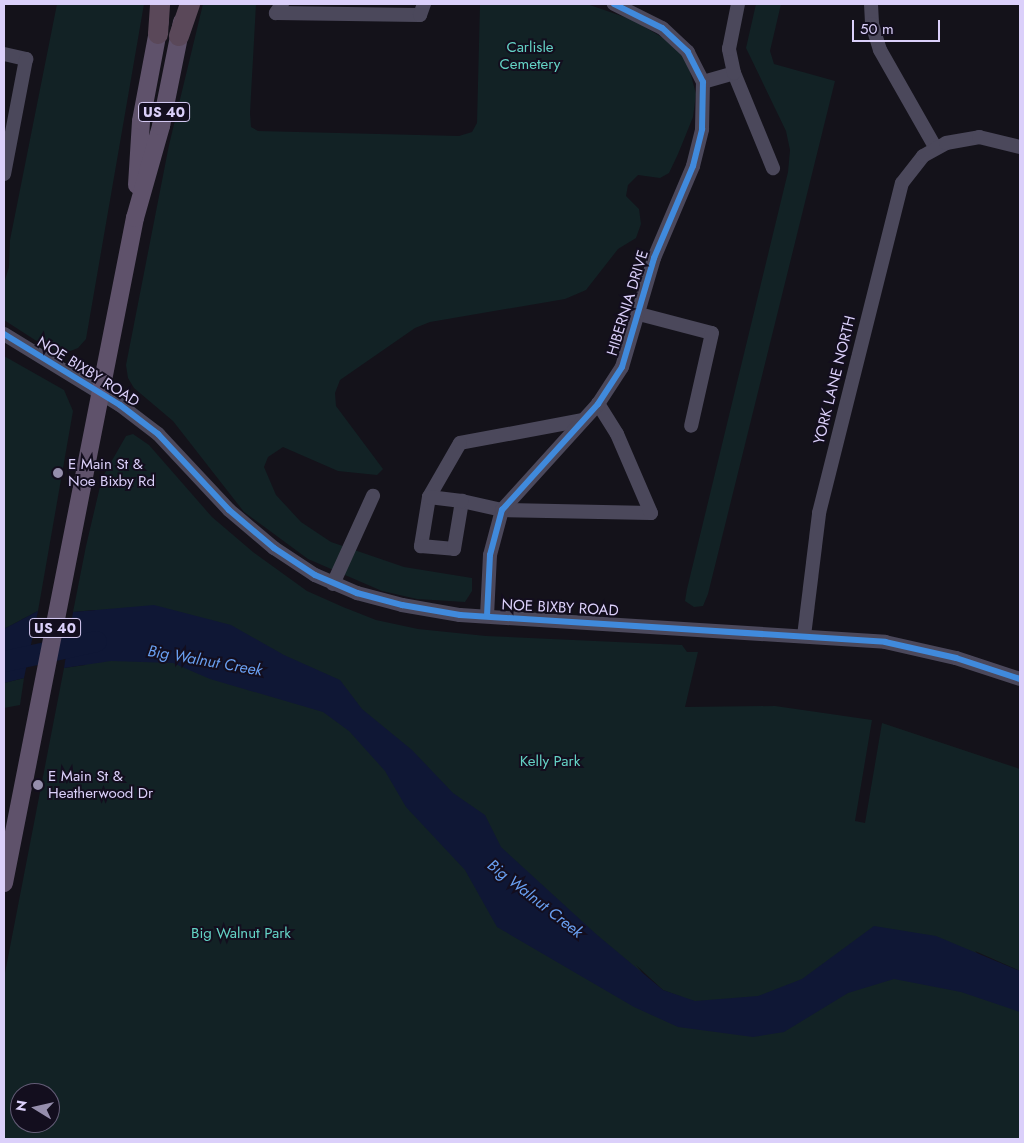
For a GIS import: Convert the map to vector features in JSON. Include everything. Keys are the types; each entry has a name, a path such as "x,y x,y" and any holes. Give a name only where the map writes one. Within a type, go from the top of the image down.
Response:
{"highway":[{"path":"158,34 160,4"},
{"path":"179,36 190,4"}],"main road":[{"name":"US 40","path":"135,218 141,121 164,4"},
{"name":"US 40","path":"4,883 8,839 39,708 135,218 161,126 185,4"}],"street":[{"path":"282,4 276,13 420,15 424,4"},
{"name":"HIBERNIA DRIVE","path":"487,616 490,556 502,510 598,404 622,367 640,314 654,258 693,166 702,129 702,82 680,42 662,28 614,4"},
{"path":"738,4 729,49 734,73 773,168"},
{"path":"871,4 872,24 880,50 935,148 979,138 1020,147"},
{"path":"4,54 26,59 4,174"},
{"path":"702,82 734,73"},
{"name":"YORK LANE NORTH","path":"804,636 819,513 898,193 912,166 935,148"},
{"path":"640,314 712,333 691,426"},
{"name":"NOE BIXBY ROAD","path":"4,334 101,394 158,434 252,531 333,584 402,605 487,616 886,642 956,658 1020,679"},
{"path":"429,497 462,501 502,510 651,513 617,434 598,404"},
{"path":"462,501 454,549 421,546 429,497 460,443 583,420"},
{"path":"333,584 373,496"}],"green space":[{"path":"57,4 144,4 86,339 78,348 68,352 57,351 35,340 4,320 4,283 9,267 10,240"},
{"name":"Carlisle Cemetery","path":"203,4 256,4 250,113 251,127 258,131 459,136 472,132 477,123 480,4 587,4 633,20 675,45 688,64 696,94 693,117 678,154 669,173 660,178 638,175 628,185 626,196 639,209 641,224 636,238 618,249 586,290 565,299 430,322 415,328 340,380 335,393 336,406 383,469 377,475 338,471 283,447 268,457 264,467 276,495 301,522 331,542 404,567 472,578 472,591 465,602 417,599 382,591 308,559 244,512 173,421 134,388 128,378 126,365 169,145"},
{"path":"756,4 781,4 770,51 774,64 835,81 708,594 703,606 694,607 685,601 687,589 788,172 790,150 786,131 746,48"},
{"path":"4,356 64,390 73,411 38,611 4,629"},
{"path":"133,434 149,445 212,517 253,552 307,591 376,620 418,629 486,636 682,645 687,652 698,652 685,707 775,706 872,720 855,821 865,823 882,723 1020,769 1020,971 975,951 1020,998 1020,1139 4,1139 4,978 64,668 85,665 95,610 73,612 102,478 126,436","holes":["636,965 663,990 679,996 665,1000"]},
{"path":"24,678 20,705 4,708 4,683"}],"water":[{"path":"154,605 231,625 284,655 340,680 362,709 412,750 453,793 485,815 501,847 596,934 663,990 695,1001 758,996 802,979 874,926 936,936 1020,971 1020,1012 961,992 894,979 848,993 784,1032 753,1037 678,1027 634,1007 497,927 465,870 406,807 385,771 349,731 323,712 210,679 173,663 111,661 64,668 73,612"},
{"path":"38,611 24,678 4,683 4,629"}],"waterway":[{"name":"Big Walnut Creek","path":"4,661 96,641"}],"cycle path":[{"path":"487,616 490,555 502,510 598,404 622,367 654,258 693,166 702,129 703,82 688,52 662,28 614,4"},
{"path":"4,334 120,405 158,434 229,510 274,548 315,575 357,593 402,605 460,615 885,642 956,658 1020,679"}],"place":[{"name":"E Main St & Noe Bixby Rd","path":"58,473"},
{"name":"E Main St & Heatherwood Dr","path":"38,785"}],"park label":[{"name":"Kelly Park","path":"550,762"},
{"name":"Big Walnut Park","path":"241,934"}]}
